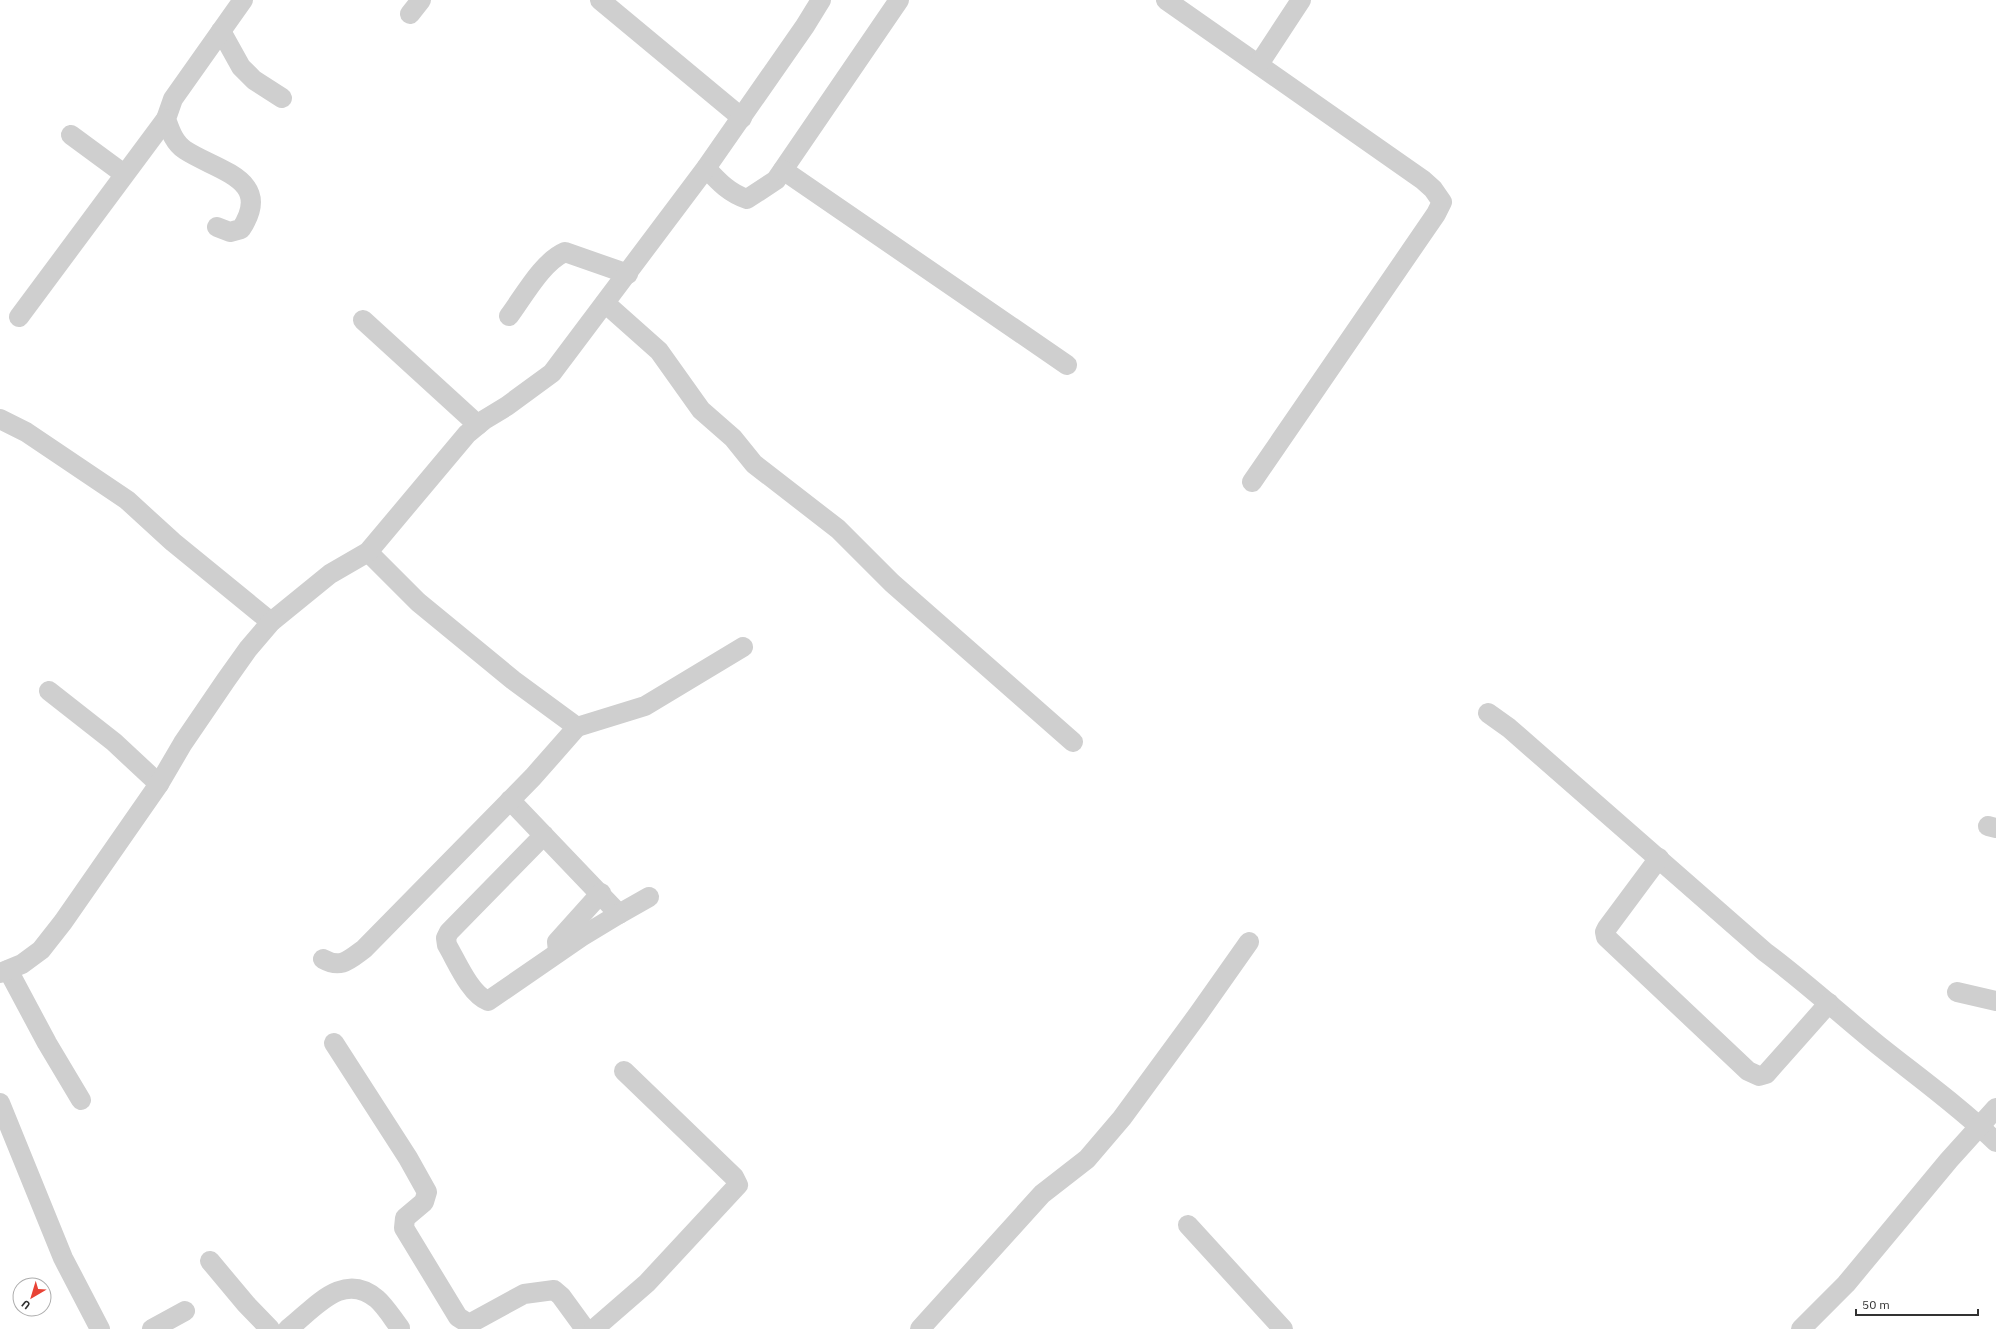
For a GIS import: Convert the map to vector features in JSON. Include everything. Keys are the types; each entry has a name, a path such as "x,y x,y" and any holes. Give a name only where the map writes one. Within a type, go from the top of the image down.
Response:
{"street":[{"path":"19,317 166,119 173,99 242,0"},
{"path":"600,0 742,118"},
{"path":"81,1100 4,972 22,964 41,950 63,922 158,784 183,743 226,680 248,649 271,622 330,574 368,552 467,434 552,373 628,274 742,118 805,26 820,0"},
{"path":"706,168 720,183 735,195 747,199 776,180 900,0"},
{"path":"1166,0 1423,180 1433,189 1442,202 1436,214 1252,482"},
{"path":"1259,64 1301,0"},
{"path":"221,31 241,67 254,80 282,98"},
{"path":"166,119 172,135 184,149 213,164 241,182 252,196 251,206 246,221 240,230 230,232 217,227"},
{"path":"71,135 124,174"},
{"path":"783,170 1067,365"},
{"path":"508,316 547,265 557,255 565,252 628,274"},
{"path":"606,303 659,351 701,410 733,438 754,464 838,529 892,583 1073,742"},
{"path":"363,320 478,425"},
{"path":"0,419 26,432 127,500 173,542 271,622"},
{"path":"368,552 418,602 514,680 577,727"},
{"path":"323,959 332,963 340,964 351,959 364,949 510,800 577,727 646,706 743,647"},
{"path":"49,691 114,742 158,784"},
{"path":"1488,712 1509,728 1765,952 1980,1126 1996,1142"},
{"path":"510,800 619,914"},
{"path":"544,835 449,932 446,938 447,945 474,990 478,996 488,1002 558,953 619,914 650,897"},
{"path":"1659,858 1607,928 1605,932 1606,937 1748,1071 1759,1076 1766,1074 1829,1003"},
{"path":"558,953 557,942 600,893"},
{"path":"920,1329 1042,1194 1087,1159 1122,1118 1249,942"},
{"path":"1957,992 1996,1001"},
{"path":"334,1043 408,1158 427,1192 424,1202 405,1218 404,1228 458,1317 469,1324 524,1294 554,1290 561,1296 585,1329"},
{"path":"594,1329 648,1283 738,1185 734,1177 624,1071"},
{"path":"0,1103 62,1258 100,1329"},
{"path":"1801,1329 1846,1284 1996,1108"},
{"path":"1188,1225 1283,1329"},
{"path":"210,1261 246,1304 270,1329"},
{"path":"288,1329 332,1294 342,1288 356,1288 368,1292 378,1301 400,1328"},
{"path":"152,1329 185,1311"}]}
